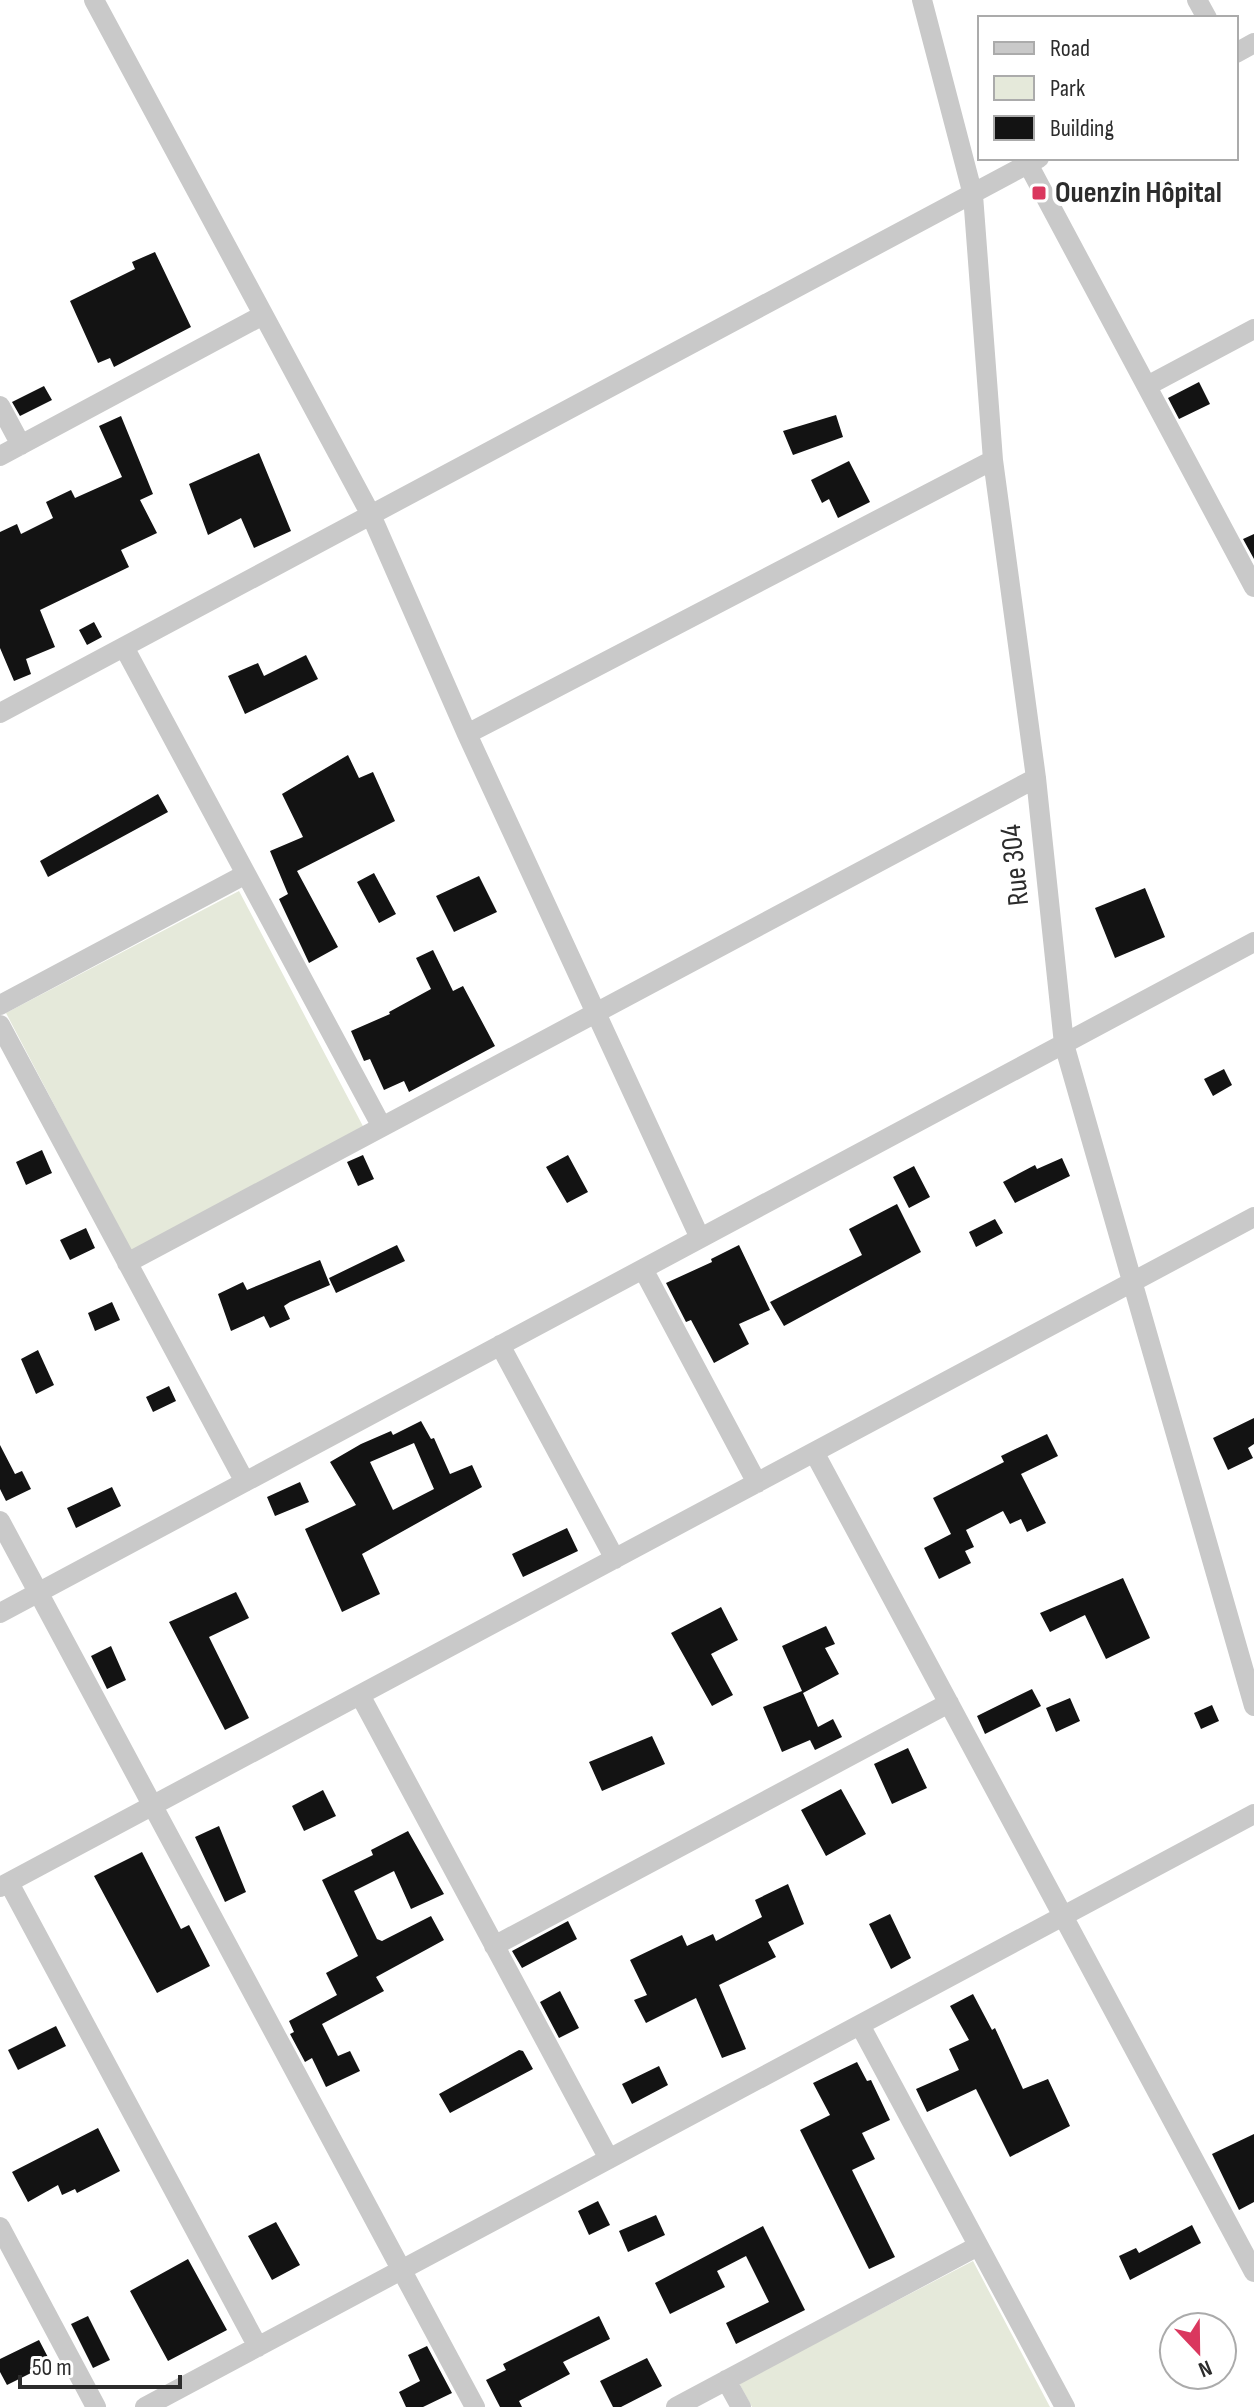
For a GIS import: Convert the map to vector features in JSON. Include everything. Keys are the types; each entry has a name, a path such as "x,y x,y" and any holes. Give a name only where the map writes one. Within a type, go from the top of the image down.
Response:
{"street":[{"path":"94,0 371,515 467,734 700,1238"},
{"name":"Rue 304","path":"922,0 973,195 993,460 1036,778 1064,1044 1254,1706"},
{"path":"0,713 1034,161 1147,386 1254,587"},
{"path":"0,456 263,315"},
{"path":"1147,386 1254,329"},
{"path":"0,406 21,445"},
{"path":"467,734 993,460"},
{"path":"124,647 382,1127"},
{"path":"127,1263 1036,778"},
{"path":"0,1005 246,874"},
{"path":"0,1613 1254,942"},
{"path":"0,1025 245,1482"},
{"path":"258,2347 4,1885 1254,1217"},
{"path":"643,1269 757,1483"},
{"path":"500,1345 615,1559"},
{"path":"814,1452 1254,2272"},
{"path":"0,1521 475,2407"},
{"path":"360,1695 609,2159"},
{"path":"494,1946 949,1703"},
{"path":"145,2407 1254,1814"},
{"path":"860,2025 1065,2407"},
{"path":"0,2227 96,2407"},
{"path":"676,2407 978,2246"},
{"path":"726,2380 741,2407"}],"green space":[{"path":"239,891 365,1130 132,1253 6,1013"},
{"path":"973,2261 1050,2407 752,2407 739,2383"}],"building":[{"path":"155,252 191,327 114,367 110,358 98,363 70,301 135,269 132,262"},
{"path":"1199,382 1210,404 1179,419 1168,398"},
{"path":"44,386 52,400 20,416 12,402"},
{"path":"836,415 843,437 793,455 783,431"},
{"path":"121,416 153,494 140,500 157,533 121,550 129,567 40,610 55,647 26,659 31,674 14,681 0,648 0,532 17,524 21,534 53,518 46,502 71,490 75,498 122,477 99,426"},
{"path":"259,453 291,531 254,548 241,518 208,535 189,484"},
{"path":"849,461 870,502 838,518 829,499 822,503 811,480"},
{"path":"1254,534 1254,559 1243,539"},
{"path":"94,622 102,637 87,645 79,630"},
{"path":"306,655 318,679 245,714 228,676 258,663 264,676"},
{"path":"348,755 359,778 373,772 395,821 297,871 338,947 309,963 279,899 288,894 270,851 303,837 282,794"},
{"path":"158,794 168,812 48,877 40,861"},
{"path":"374,873 396,914 379,923 357,882"},
{"path":"479,876 497,912 454,932 436,896"},
{"path":"1145,888 1165,937 1115,958 1095,908"},
{"path":"433,950 453,991 463,986 495,1046 409,1092 404,1081 384,1090 370,1059 364,1061 351,1031 390,1014 431,989 416,958"},
{"path":"1224,1069 1232,1085 1213,1096 1204,1079"},
{"path":"42,1150 52,1173 26,1185 16,1162"},
{"path":"363,1155 374,1179 358,1186 347,1162"},
{"path":"568,1155 588,1192 567,1203 546,1167"},
{"path":"1062,1158 1070,1176 1015,1203 1003,1182 1035,1165 1037,1169"},
{"path":"914,1166 930,1197 909,1208 893,1177"},
{"path":"897,1204 921,1252 784,1326 770,1302 862,1255 849,1229"},
{"path":"995,1219 1003,1233 976,1247 969,1232"},
{"path":"86,1228 95,1248 70,1260 60,1240"},
{"path":"397,1245 405,1261 336,1293 329,1278"},
{"path":"739,1245 770,1310 739,1324 749,1344 714,1363 691,1320 686,1322 666,1283 712,1262 711,1259"},
{"path":"320,1260 330,1285 284,1306 290,1319 270,1328 264,1316 231,1331 218,1294 243,1282 247,1290"},
{"path":"112,1302 120,1320 95,1331 88,1313"},
{"path":"38,1350 54,1385 36,1394 21,1359"},
{"path":"169,1386 176,1401 153,1412 146,1397"},
{"path":"1254,1418 1254,1444 1248,1448 1253,1458 1228,1470 1213,1438"},
{"path":"421,1421 431,1439 434,1438 450,1474 472,1465 482,1487 362,1554 380,1594 342,1612 305,1529 356,1505 330,1462 391,1431 393,1435","holes":["414,1443 434,1489 393,1510 370,1462"]},
{"path":"1047,1434 1058,1456 1021,1474 1046,1523 1027,1532 1021,1519 1010,1524 1003,1511 966,1530 974,1547 965,1551 971,1563 939,1579 924,1548 951,1534 933,1498 1004,1462 1001,1456"},
{"path":"0,1445 15,1474 22,1471 31,1489 6,1501 0,1489"},
{"path":"300,1482 309,1502 275,1516 267,1497"},
{"path":"112,1487 121,1506 76,1528 67,1508"},
{"path":"567,1528 578,1551 523,1577 512,1554"},
{"path":"1123,1578 1150,1638 1106,1659 1085,1615 1050,1632 1040,1613"},
{"path":"236,1592 249,1618 209,1637 249,1718 225,1730 169,1622"},
{"path":"721,1607 738,1640 711,1654 733,1695 712,1706 671,1633"},
{"path":"826,1626 835,1644 825,1648 839,1674 803,1693 818,1727 833,1719 842,1737 815,1750 810,1740 782,1752 763,1707 802,1691 782,1646"},
{"path":"111,1646 126,1680 107,1689 91,1656"},
{"path":"1032,1689 1041,1706 985,1734 977,1716"},
{"path":"1070,1698 1080,1721 1056,1732 1046,1708"},
{"path":"1212,1705 1219,1721 1201,1729 1194,1713"},
{"path":"652,1736 665,1764 602,1791 589,1762"},
{"path":"908,1748 927,1788 892,1804 874,1764"},
{"path":"841,1789 866,1834 826,1856 801,1810"},
{"path":"323,1790 336,1816 304,1831 292,1806"},
{"path":"219,1826 246,1892 225,1902 195,1837"},
{"path":"408,1831 444,1894 411,1909 394,1871 354,1891 377,1939 382,1941 431,1916 444,1940 376,1977 384,1991 322,2024 338,2056 350,2051 360,2071 326,2087 312,2058 305,2062 290,2034 294,2032 289,2021 337,1995 326,1973 358,1956 322,1880 373,1855 371,1850"},
{"path":"142,1852 181,1929 189,1925 210,1966 157,1993 94,1876"},
{"path":"788,1884 804,1924 768,1942 776,1957 719,1985 746,2049 722,2058 696,1998 646,2023 634,2000 647,1995 630,1960 682,1935 687,1946 713,1934 716,1941 762,1917 755,1900"},
{"path":"890,1914 911,1958 891,1969 869,1924"},
{"path":"568,1921 577,1939 522,1968 512,1951"},
{"path":"560,1991 579,2028 559,2038 540,2002"},
{"path":"973,1994 992,2030 995,2028 1023,2089 1048,2079 1070,2126 1010,2157 976,2089 927,2112 916,2089 959,2070 949,2049 969,2040 950,2006"},
{"path":"56,2026 66,2046 18,2070 8,2050"},
{"path":"519,2050 523,2051 533,2069 450,2113 439,2094"},
{"path":"857,2062 867,2081 871,2080 890,2120 862,2133 875,2159 852,2170 895,2257 869,2269 800,2130 830,2115 813,2083"},
{"path":"659,2066 668,2085 632,2104 622,2084"},
{"path":"98,2128 120,2171 77,2193 75,2189 62,2195 58,2185 28,2202 12,2172"},
{"path":"1254,2134 1254,2202 1239,2210 1212,2154"},
{"path":"598,2201 610,2225 589,2235 578,2211"},
{"path":"656,2215 665,2235 628,2252 619,2231"},
{"path":"276,2222 300,2265 272,2280 248,2236"},
{"path":"1192,2225 1201,2243 1130,2280 1119,2256 1136,2248 1139,2253"},
{"path":"763,2226 805,2310 736,2344 726,2323 769,2302 746,2256 717,2271 725,2287 670,2314 655,2283"},
{"path":"188,2259 227,2330 168,2361 130,2291"},
{"path":"88,2316 110,2360 93,2368 71,2324"},
{"path":"599,2316 610,2339 563,2362 570,2374 519,2401 522,2407 500,2407 486,2380 506,2370 503,2364"},
{"path":"39,2340 51,2363 7,2385 0,2372 0,2359"},
{"path":"427,2346 452,2393 423,2407 406,2407 399,2392 420,2381 408,2355"},
{"path":"647,2358 662,2386 621,2407 613,2407 600,2381"}],"place":[{"name":"Ouenzin Hôpital","path":"1039,193"}]}
